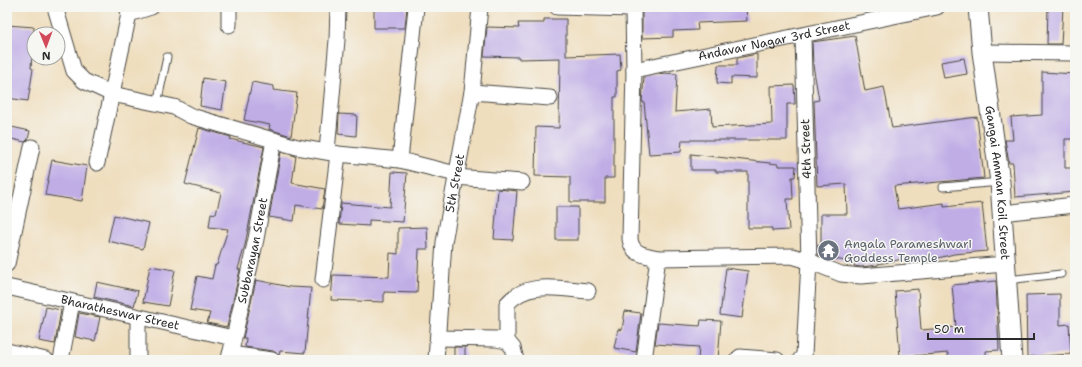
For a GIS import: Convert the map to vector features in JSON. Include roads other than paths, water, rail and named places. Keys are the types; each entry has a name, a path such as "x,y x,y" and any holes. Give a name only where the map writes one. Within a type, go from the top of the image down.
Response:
{"street":[{"path":"55,7 74,71 84,81 112,94 174,107 192,116 297,147 332,153 400,160 456,176 522,182"},
{"path":"97,163 128,11 151,7"},
{"path":"229,7 229,25"},
{"path":"323,280 332,153 338,7"},
{"path":"400,160 416,7"},
{"name":"5th Street","path":"436,360 444,242 472,92 480,7"},
{"path":"558,7 633,8 634,70 630,239 632,248 638,254 658,258 792,256 841,274 861,276 1006,272"},
{"name":"Andavar Nagar 3rd Street","path":"634,70 937,7"},
{"name":"Gangai Amman Koil Street","path":"978,7 982,52 1000,182 1012,360"},
{"name":"4th Street","path":"800,360 804,355 809,261 803,36"},
{"path":"982,52 1075,53"},
{"path":"472,92 550,98"},
{"name":"Subbarayan Street","path":"229,357 256,239 274,140"},
{"path":"7,264 32,147"},
{"path":"1002,213 1075,205"},
{"path":"644,360 658,258"},
{"name":"Bharatheswar Street","path":"7,287 138,318 233,338"},
{"path":"506,341 506,304 514,295 532,288 588,291"},
{"path":"61,360 72,302"},
{"path":"138,318 138,360"},
{"path":"438,338 506,341 513,348 516,360"},
{"path":"7,351 46,360"},
{"path":"229,357 272,360"},
{"path":"737,360 740,357 777,360"}],"lane":[{"path":"157,104 167,57"},
{"path":"943,187 1000,182"},
{"path":"1006,272 1060,274"}],"place":[{"name":"Angala Parameshwari Goddess Temple","path":"828,251"}]}
